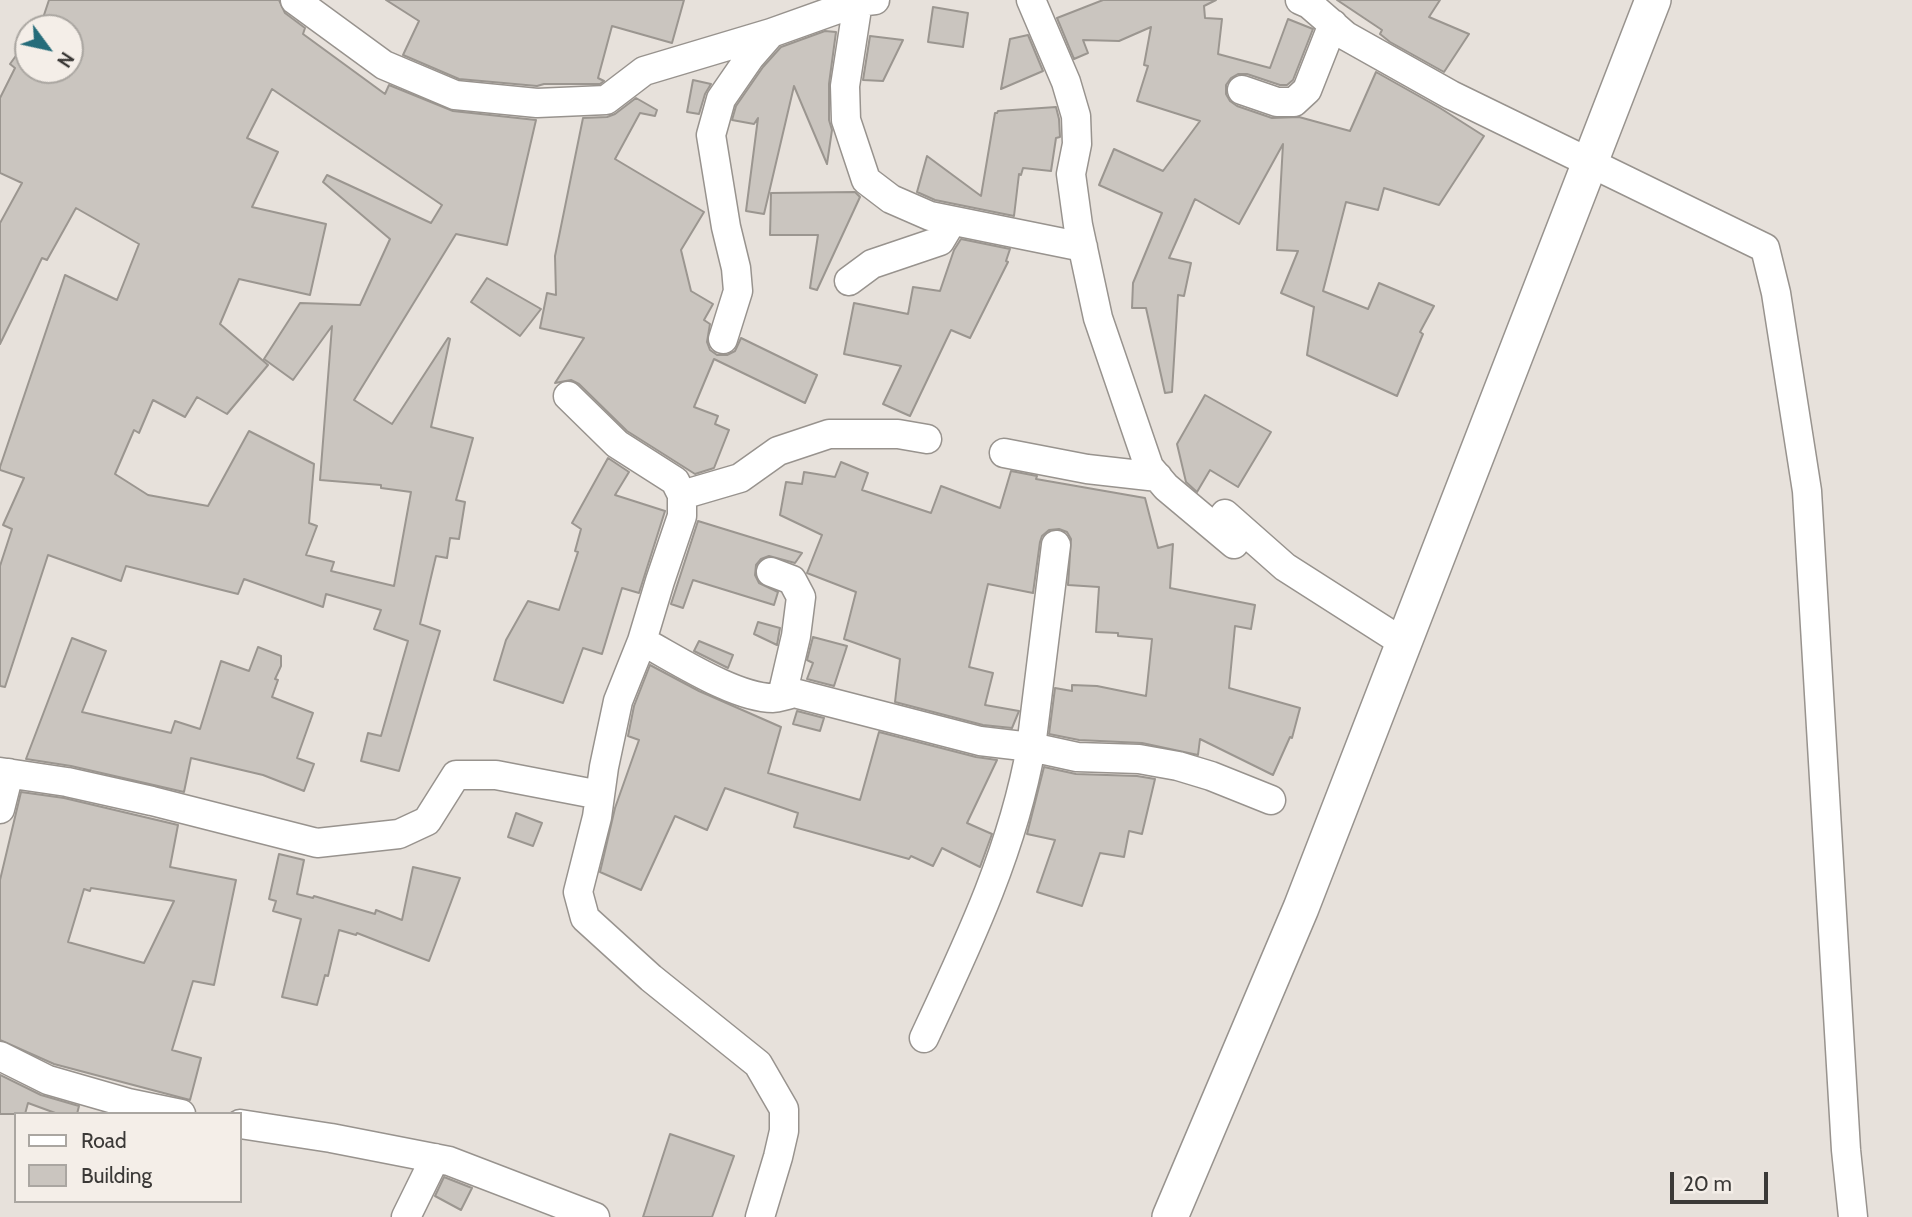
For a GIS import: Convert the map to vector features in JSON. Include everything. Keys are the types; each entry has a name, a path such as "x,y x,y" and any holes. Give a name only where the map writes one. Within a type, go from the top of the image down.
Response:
{"street":[{"path":"295,0 384,65 454,95 537,103 606,100 644,71 867,1"},
{"path":"1031,0 1066,82 1076,116 1077,144 1071,174 1083,247 1098,318 1149,467 1158,478 1234,544"},
{"path":"1300,0 1309,4 1346,36 1451,94 1765,248 1776,293 1807,491 1846,1150 1853,1217"},
{"path":"1170,1217 1301,908 1653,0"},
{"path":"867,1 845,86 846,120 866,180 891,199 930,216 1083,247"},
{"path":"1242,90 1277,102 1293,102 1307,90 1333,24"},
{"path":"723,339 738,291 711,135 722,99 750,57 771,33"},
{"path":"849,281 872,264 940,241 952,221"},
{"path":"568,396 617,444 675,481 682,495 682,516 642,641 618,701 597,817 578,892 585,918 651,978 758,1065 784,1109 784,1131 760,1217"},
{"path":"682,495 740,478 778,451 829,434 898,434 927,439"},
{"path":"1004,453 1087,469 1158,478"},
{"path":"1206,497 1285,567 1404,643"},
{"path":"924,1038 996,877 1024,786 1056,545"},
{"path":"771,572 792,580 801,597 796,636 782,696"},
{"path":"642,641 749,695 773,698 794,693 980,741 1031,747 1077,757 1139,759 1178,766 1271,800"},
{"path":"0,809 4,773 67,782 317,843 399,834 427,821 456,775 496,775 600,795"},
{"path":"0,1056 48,1080 128,1103 171,1112"},
{"path":"242,1124 449,1161 595,1217"},
{"path":"405,1217 435,1158"}],"building":[{"path":"49,0 279,0 285,13 305,28 303,34 385,94 389,85 453,111 536,120 507,245 456,234 354,400 392,424 448,338 450,339 431,427 473,438 456,500 465,502 459,539 450,538 447,558 436,556 420,624 440,631 399,771 361,761 368,733 381,736 408,641 374,629 381,610 326,594 323,607 244,579 238,594 126,566 121,581 48,555 5,687 0,686 0,566 12,529 3,525 24,478 0,470 0,467 65,275 117,300 139,244 76,208 47,260 42,258 0,344 0,223 22,183 0,173 0,98 14,70 14,84 84,84 84,14 44,14","holes":["272,89 442,205 431,223 327,175 323,182 390,239 360,305 300,303 264,359 293,380 332,326 320,480 381,485 381,488 411,492 394,586 331,571 334,562 306,555 317,526 309,523 314,464 249,431 208,506 148,495 115,474 134,430 139,433 153,400 185,417 197,397 227,414 268,365 220,324 239,279 310,295 326,224 252,207 278,152 247,138"]},
{"path":"386,0 684,0 672,43 612,26 598,78 604,81 600,84 537,86 459,79 403,55 419,21"},
{"path":"1103,0 1216,0 1204,6 1205,18 1222,19 1218,54 1270,68 1288,19 1313,29 1293,80 1287,85 1247,74 1238,74 1231,78 1226,85 1226,94 1237,106 1272,118 1299,117 1350,131 1376,72 1484,136 1439,205 1384,188 1378,210 1346,202 1323,291 1368,309 1379,283 1434,306 1420,332 1423,334 1397,396 1307,355 1314,307 1281,293 1298,251 1277,250 1283,144 1239,224 1195,199 1169,258 1191,263 1184,296 1178,295 1172,392 1165,393 1146,308 1132,308 1133,283 1162,213 1099,185 1114,149 1163,171 1200,121 1137,101 1148,66 1144,65 1151,27 1119,41 1083,40 1088,53 1074,59 1057,18"},
{"path":"1337,0 1440,0 1429,17 1469,34 1444,72 1390,42 1380,34 1382,30"},
{"path":"933,7 968,13 963,47 928,42"},
{"path":"825,31 836,32 829,84 829,120 832,130 827,164 794,86 764,214 746,211 758,118 754,124 732,120 736,106 763,67 781,47"},
{"path":"1028,35 1043,71 1001,89 1010,39"},
{"path":"870,36 903,40 883,81 863,80"},
{"path":"693,80 711,84 699,114 687,112"},
{"path":"636,98 657,110 655,116 640,113 615,159 704,212 681,250 691,291 713,304 704,320 710,324 707,342 710,350 717,355 727,355 735,351 741,338 817,375 805,403 714,359 694,407 718,416 715,424 729,430 714,468 695,474 627,431 579,384 571,380 555,383 584,338 540,328 547,293 556,295 555,256 583,118 615,114"},
{"path":"1056,107 1060,137 1056,138 1051,171 1023,168 1021,175 1019,174 1014,216 935,200 917,192 927,156 981,196 995,113"},
{"path":"855,192 860,197 817,290 810,288 818,235 770,235 771,193"},
{"path":"961,239 1010,249 1006,261 1008,262 970,338 951,330 910,416 883,404 901,366 844,354 854,303 908,314 913,287 940,291 954,250"},
{"path":"487,278 541,309 520,336 471,302"},
{"path":"1205,395 1271,432 1238,487 1210,470 1197,492 1186,482 1177,444"},
{"path":"608,458 629,472 615,495 665,511 639,593 622,588 602,654 583,648 563,703 494,680 506,640 528,601 559,610 578,552 575,551 581,529 572,523"},
{"path":"841,462 868,473 862,490 931,513 941,486 1000,508 1011,471 1037,476 1036,479 1145,498 1158,548 1173,544 1170,588 1255,605 1251,629 1235,626 1229,688 1300,708 1292,738 1290,737 1273,775 1200,739 1198,755 1142,743 1079,740 1049,734 1055,688 1072,691 1072,685 1097,686 1146,696 1152,639 1096,632 1099,587 1068,585 1071,539 1067,532 1059,529 1049,530 1042,536 1033,593 988,584 969,667 993,673 985,705 1019,711 1012,728 983,725 895,702 900,659 844,639 856,592 807,573 822,535 780,515 786,482 802,484 804,472 835,477"},
{"path":"698,521 802,553 795,563 769,556 756,565 755,575 759,583 778,592 774,605 693,580 683,608 671,604"},
{"path":"758,622 780,628 777,645 754,634"},
{"path":"813,637 847,646 834,686 807,679 813,663 807,660"},
{"path":"72,638 106,651 82,712 171,733 175,721 200,729 221,661 249,671 258,647 281,656 281,666 275,679 278,680 272,697 313,713 297,758 314,764 304,791 263,775 191,758 184,792 71,766 26,759"},
{"path":"699,641 733,655 728,668 694,651"},
{"path":"650,665 699,691 781,727 768,773 860,800 879,732 997,760 967,823 992,834 980,867 942,848 933,866 911,856 909,859 794,827 798,813 725,788 707,830 675,816 641,890 600,872 615,808 639,740 628,736 634,706"},
{"path":"797,711 824,718 820,731 793,724"},
{"path":"1044,767 1076,774 1155,779 1142,834 1129,831 1124,857 1100,853 1082,906 1037,892 1055,840 1027,834"},
{"path":"21,792 64,798 178,825 170,867 236,880 214,985 193,981 172,1050 201,1058 190,1100 54,1064 0,1040 0,880","holes":["84,889 174,901 144,963 68,942"]},
{"path":"516,813 542,823 533,846 508,837"},
{"path":"279,854 304,860 297,894 313,898 314,896 375,914 376,910 402,920 413,867 460,878 429,961 357,933 356,935 339,930 328,976 325,975 317,1005 282,997 301,919 273,911 276,901 269,899"},
{"path":"0,1075 41,1095 79,1106 78,1112 53,1112 28,1103 26,1112 0,1114"},
{"path":"670,1134 734,1156 712,1217 643,1217"},
{"path":"444,1177 472,1188 461,1210 435,1196"}]}
